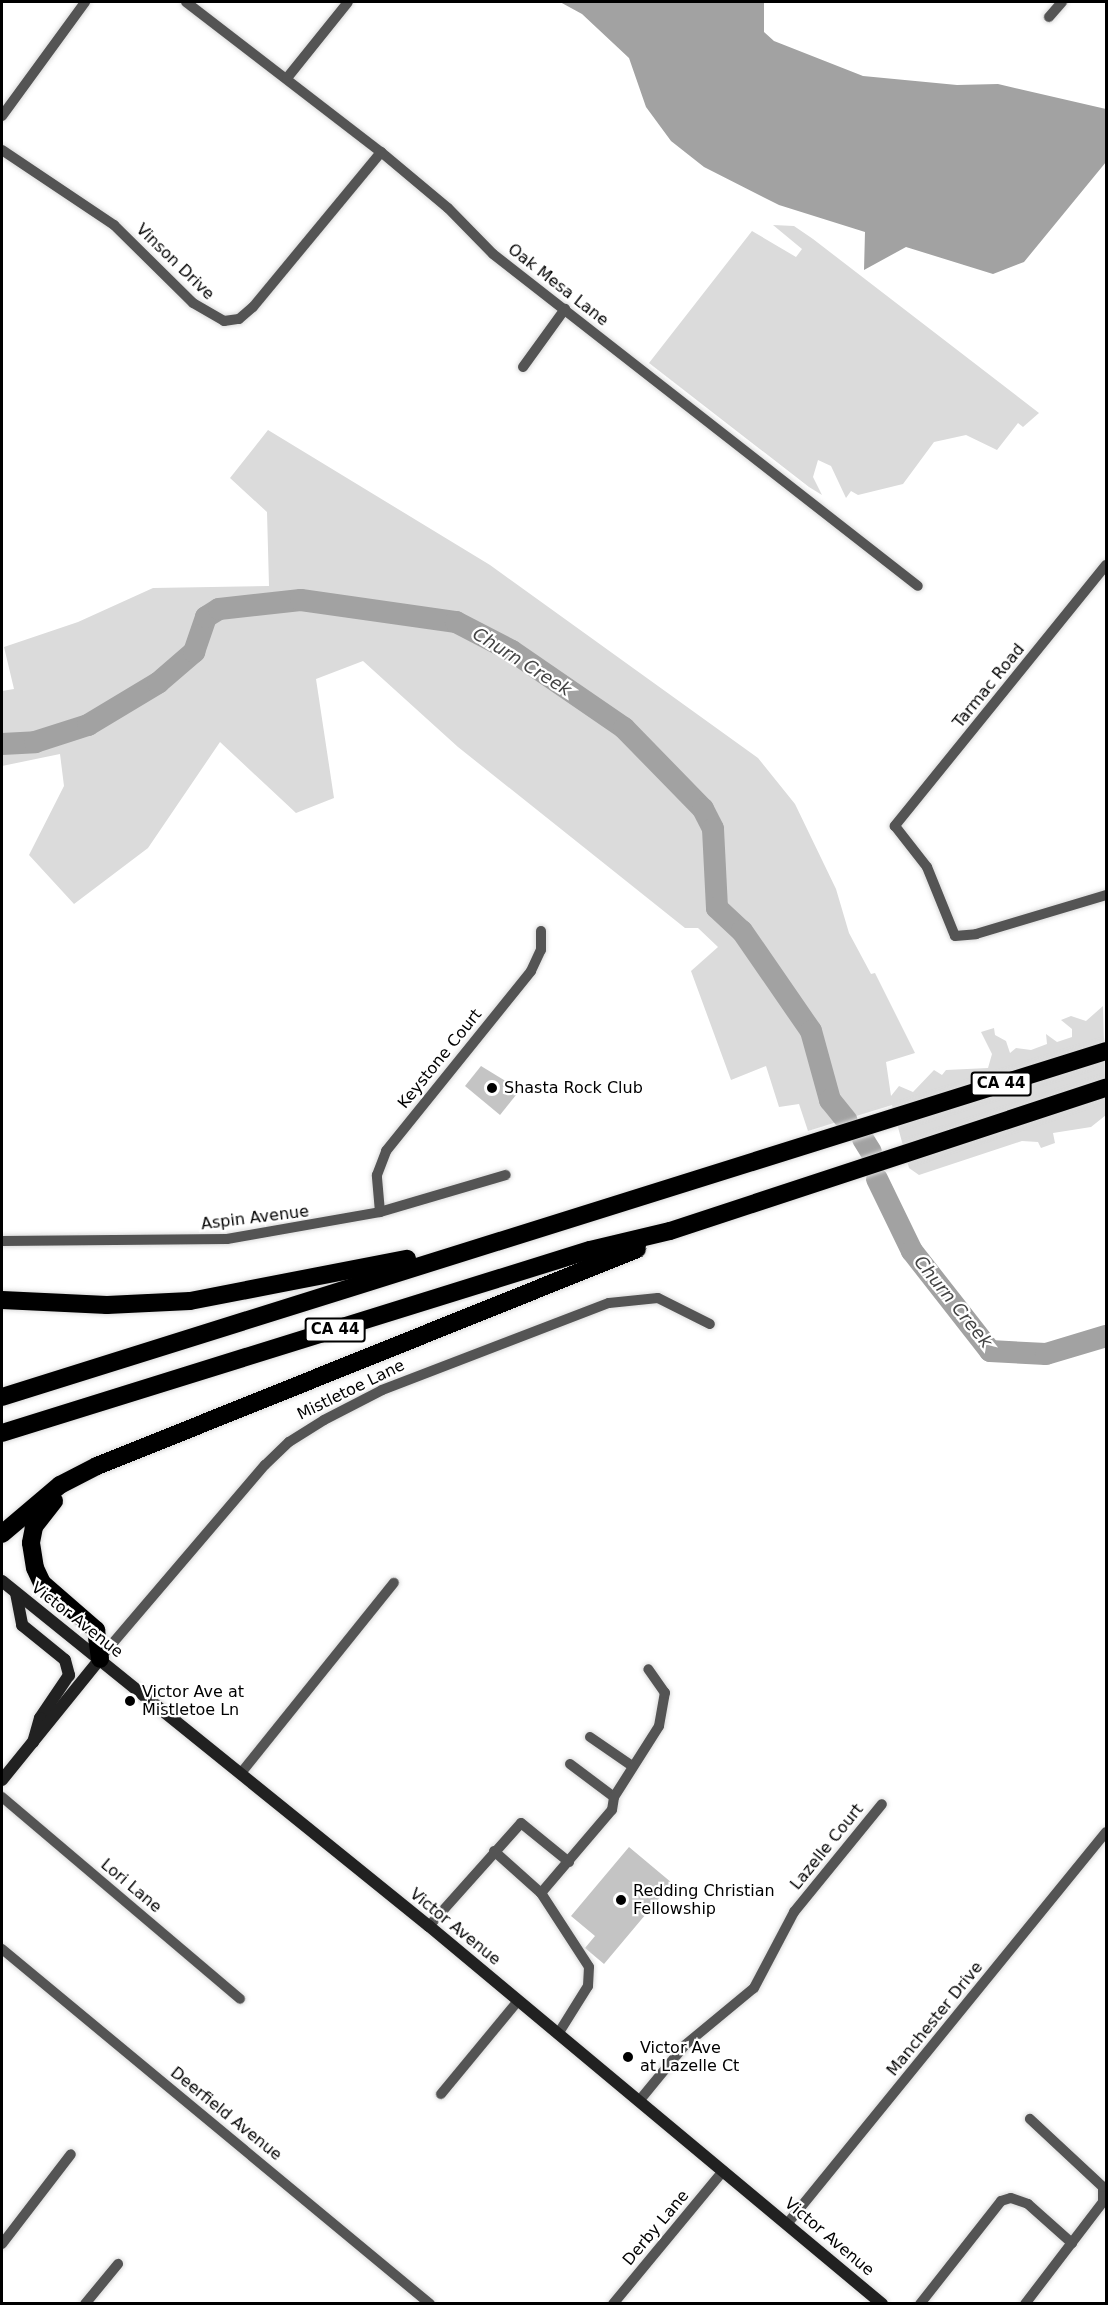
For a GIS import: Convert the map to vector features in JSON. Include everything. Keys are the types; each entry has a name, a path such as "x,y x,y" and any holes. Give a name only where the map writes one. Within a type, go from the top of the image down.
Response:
{"highway":[{"name":"CA 44","path":"2,1397 1107,1051"},
{"name":"CA 44","path":"2,1433 578,1254 670,1231 904,1152 1107,1088"},
{"path":"2,1534 60,1485 97,1466 496,1302 645,1246 670,1231"},
{"path":"2,1300 107,1305 190,1301 425,1255 459,1253"},
{"path":"97,1466 39,1516 31,1544 42,1583 98,1635 100,1659"}],"main road":[{"name":"Victor Avenue","path":"2,1581 429,1926 882,2304"},
{"path":"16,1593 22,1625 65,1660 69,1676 40,1718 33,1742"},
{"name":"Mistletoe Lane","path":"2,1780 100,1659"}],"street":[{"path":"2,116 85,2"},
{"name":"Oak Mesa Lane","path":"186,2 381,152 448,208 493,254 918,586"},
{"path":"287,78 348,2"},
{"path":"1049,17 1062,2"},
{"name":"Vinson Drive","path":"2,150 114,225 194,303 224,321 239,319 253,307 381,152"},
{"path":"523,367 565,309"},
{"name":"Tarmac Road","path":"1107,565 895,826 927,867 955,936 976,934 1107,895"},
{"name":"Keystone Court","path":"380,1212 377,1175 386,1151 531,971 542,950 541,931"},
{"name":"Aspin Avenue","path":"2,1241 227,1239 380,1212 506,1175"},
{"name":"Mistletoe Lane","path":"100,1659 265,1465 289,1442 324,1420 382,1390 609,1303 658,1298 710,1324"},
{"path":"241,1773 394,1583"},
{"path":"541,1893 612,1810 614,1797 659,1726 665,1694 648,1669"},
{"path":"590,1737 632,1766"},
{"path":"570,1764 614,1797"},
{"name":"Lori Lane","path":"2,1797 240,1999"},
{"name":"Lazelle Court","path":"639,2101 685,2045 754,1988 794,1912 882,1804"},
{"path":"429,1926 521,1823 569,1862"},
{"name":"Manchester Drive","path":"787,2224 1107,1832"},
{"path":"494,1851 541,1893 589,1967 588,1986 558,2034"},
{"name":"Deerfield Avenue","path":"2,1949 430,2304"},
{"path":"441,2094 519,2001"},
{"path":"1025,2304 1103,2202 1103,2187 1030,2119"},
{"path":"2,2244 71,2154"},
{"name":"Derby Lane","path":"613,2304 723,2171"},
{"path":"920,2304 1001,2201 1011,2198 1028,2204 1072,2243"},
{"path":"85,2304 118,2264"}],"shaded area":[{"path":"560,2 764,2 764,32 774,41 863,76 957,85 998,84 1106,109 1106,162 1024,262 993,274 906,247 864,270 865,232 779,205 704,167 671,141 646,107 629,58 582,14"},
{"path":"773,225 794,226 813,239 1039,413 1023,427 1018,423 997,450 966,435 934,442 903,484 858,495 851,491 846,498 831,466 818,460 813,477 822,495 809,487 649,363 752,231 796,257 802,249"},
{"path":"268,430 490,565 758,758 795,804 836,889 849,933 871,974 875,973 915,1053 886,1062 891,1096 899,1086 913,1092 934,1070 942,1075 946,1070 988,1068 992,1054 981,1032 994,1028 995,1035 1006,1041 1010,1053 1016,1048 1031,1050 1047,1044 1046,1034 1057,1042 1072,1037 1072,1029 1061,1020 1071,1016 1086,1021 1103,1006 1106,1115 1091,1127 1053,1133 1055,1143 1041,1148 1038,1142 1022,1141 919,1175 909,1168 892,1105 808,1131 799,1104 779,1107 766,1066 731,1080 691,971 718,947 698,928 685,928 458,747 363,661 316,679 334,798 296,813 220,742 148,848 74,904 29,855 64,786 60,754 2,766 2,691 14,689 4,647 78,622 153,588 269,586 267,512 230,478"}],"building":[{"name":"Shasta Rock Club","path":"481,1066 520,1090 500,1115 465,1086"},
{"name":"Redding Christian Fellowship","path":"629,1847 672,1883 604,1964 585,1948 595,1936 571,1916"}],"waterway":[{"name":"Churn Creek","path":"2,744 35,742 88,725 158,683 194,652 206,617 219,609 301,600 456,622 512,651 624,728 703,809 713,829 717,908 742,931 811,1031 830,1100 846,1120"},
{"name":"Churn Creek","path":"863,1139 871,1152"},
{"name":"Churn Creek","path":"877,1179 912,1251 990,1351 1046,1354 1106,1336"}],"place":[{"name":"Shasta Rock Club","path":"492,1088"},
{"name":"Victor Ave at Mistletoe Ln","path":"130,1701"},
{"name":"Redding Christian Fellowship","path":"621,1900"},
{"name":"Victor Ave at Lazelle Ct","path":"628,2057"}]}
